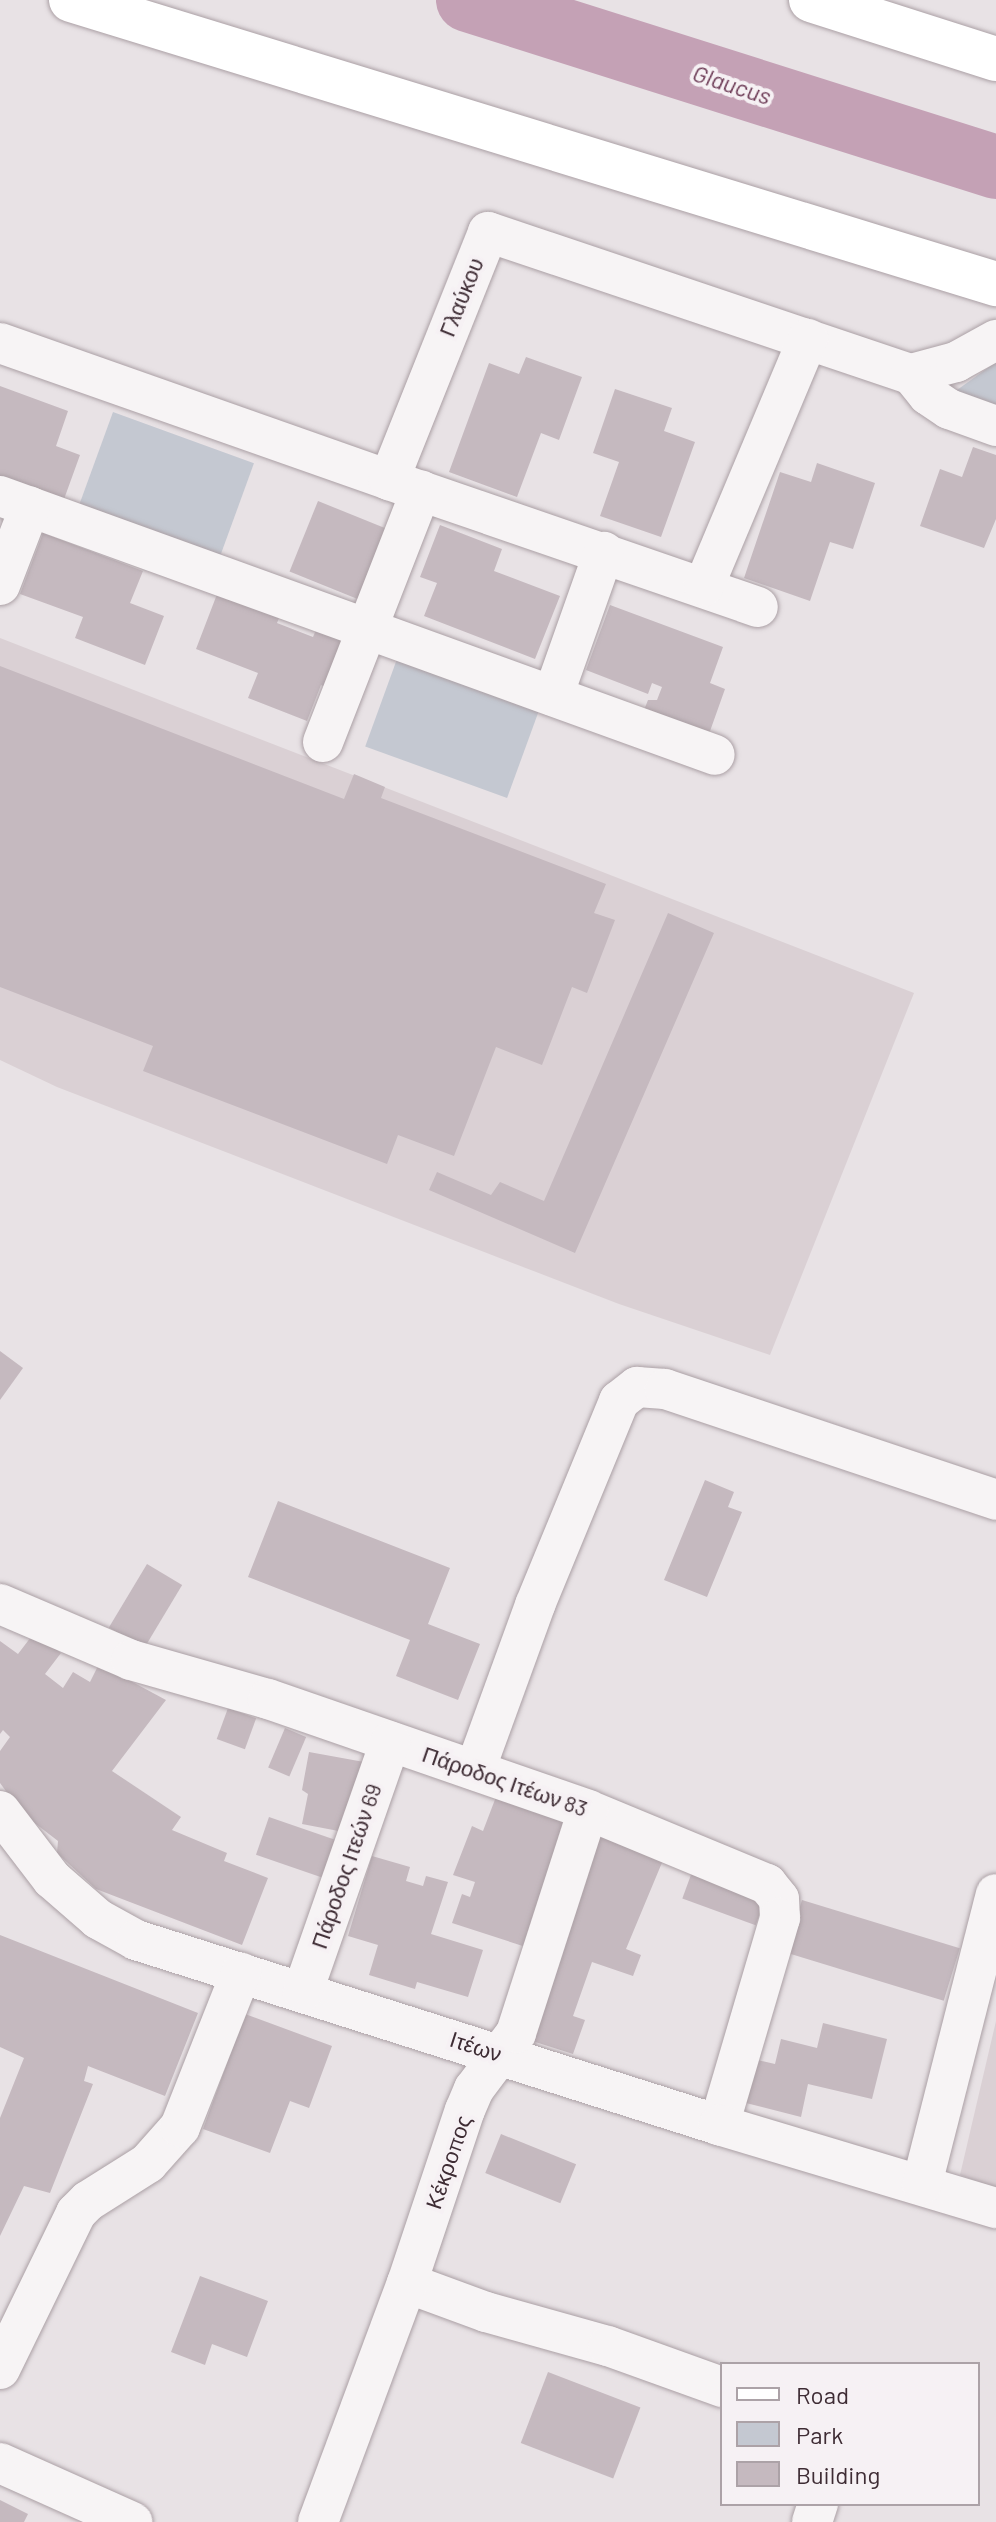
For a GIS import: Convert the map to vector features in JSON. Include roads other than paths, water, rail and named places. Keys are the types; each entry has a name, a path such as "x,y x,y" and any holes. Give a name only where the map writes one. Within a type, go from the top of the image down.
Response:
{"main road":[{"path":"71,0 996,284"},
{"path":"811,0 996,59"}],"street":[{"name":"Γλαύκου","path":"405,485 488,232 911,374"},
{"path":"704,586 808,339"},
{"path":"996,340 956,362 911,374 928,395 949,409 996,426"},
{"path":"0,343 758,607"},
{"path":"323,742 367,628 405,485"},
{"path":"0,585 15,501 715,755"},
{"path":"553,696 604,552"},
{"path":"475,1770 535,1605 619,1401 637,1387 665,1389 996,1500"},
{"name":"Πάροδος Ιτέων 83","path":"0,1604 131,1660 268,1699 588,1810 767,1884 779,1899 780,1918 719,2125"},
{"name":"Πάροδος Ιτεών 69","path":"303,1991 390,1742"},
{"name":"Κέκροπος","path":"318,2522 407,2283 465,2110 474,2089 516,2033 588,1810"},
{"name":"Ιτέων","path":"0,1811 52,1879 98,1919 136,1940 719,2125 996,2208"},
{"path":"922,2184 996,1894"},
{"path":"0,2369 76,2213 88,2201 148,2163 180,2127 241,1973"},
{"path":"407,2283 486,2312 608,2346 720,2386"},
{"path":"0,2463 132,2522"}],"waterway":[{"name":"Glaucus","path":"468,0 996,167"}]}
